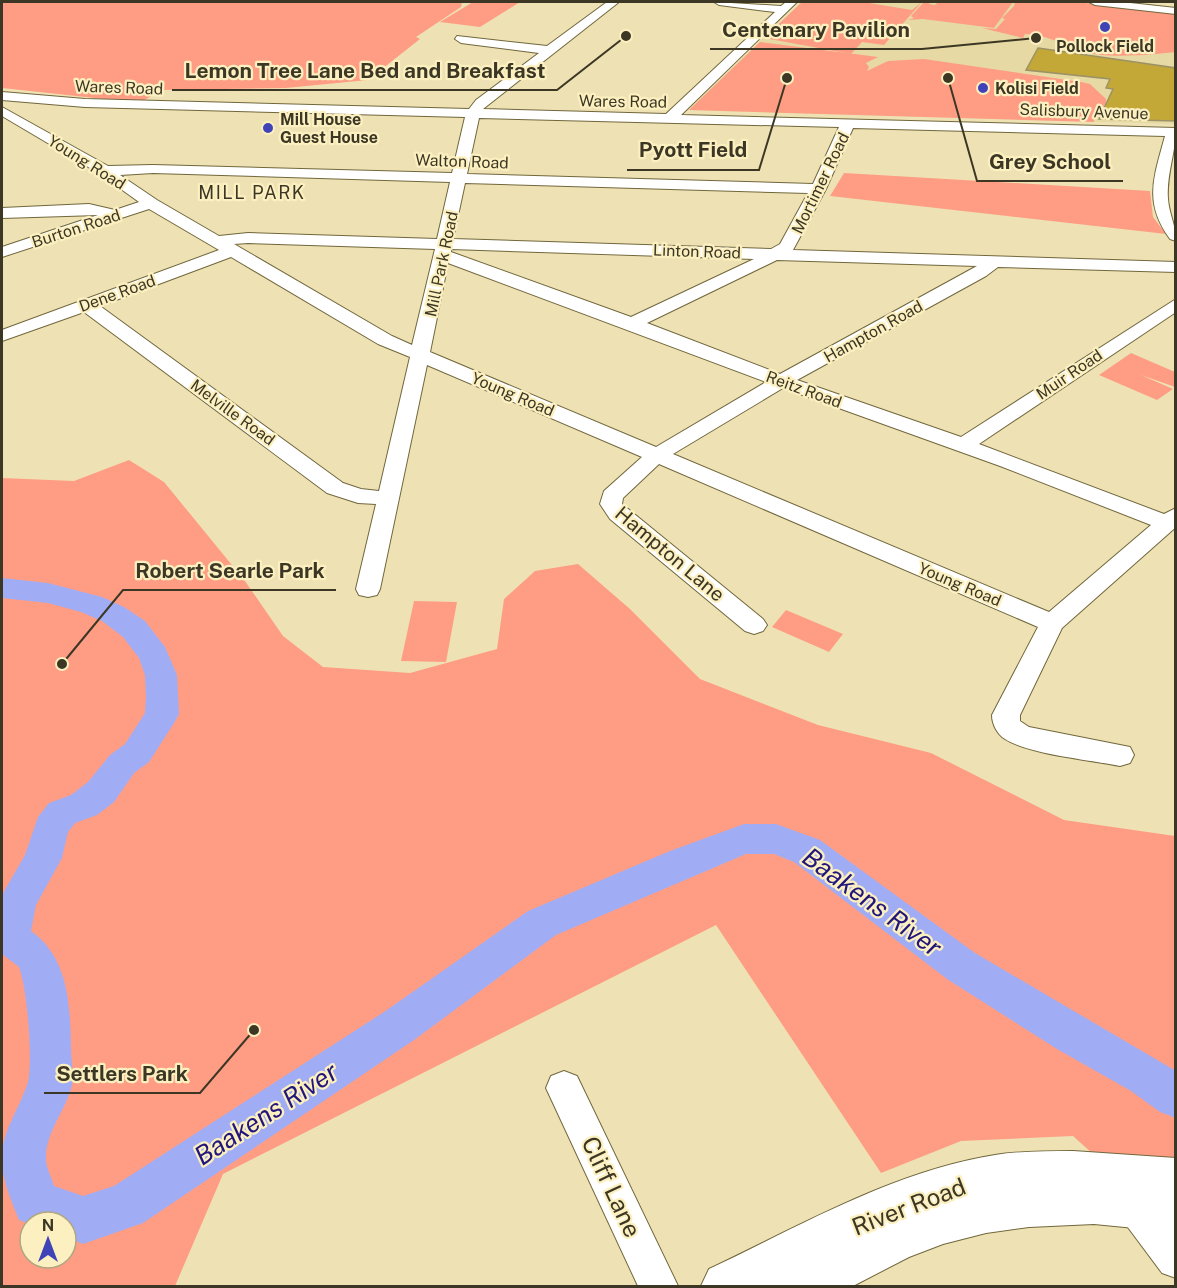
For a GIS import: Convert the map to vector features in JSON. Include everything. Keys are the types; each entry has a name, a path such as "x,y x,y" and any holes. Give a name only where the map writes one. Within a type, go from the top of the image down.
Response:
{"main road":[{"name":"River Road","path":"726,1287 908,1203 971,1183 1056,1173 1153,1196"},
{"name":"River Road","path":"804,1287 899,1237 965,1214 1035,1203 1153,1196"}],"street":[{"path":"473,113 481,103 548,50 614,2"},
{"path":"720,2 788,6"},
{"path":"1095,2 1176,12"},
{"path":"670,118 788,6"},
{"path":"461,39 548,50"},
{"name":"Wares Road","path":"2,96 39,100 992,127"},
{"path":"2,110 39,100"},
{"name":"Young Road","path":"2,110 105,171 151,203 385,340 1052,622"},
{"name":"Mill Park Road","path":"368,589 422,354 473,113"},
{"name":"Mortimer Road","path":"631,324 778,254 792,239 848,123"},
{"name":"Salisbury Avenue","path":"992,127 1174,132"},
{"path":"1174,132 1160,180 1161,212 1174,233"},
{"name":"Walton Road","path":"105,171 153,169 818,189"},
{"path":"1160,180 1176,182"},
{"name":"Burton Road","path":"2,252 151,203"},
{"path":"2,213 89,209 105,211 115,216"},
{"name":"Linton Road","path":"226,246 248,238 444,249 778,254 1176,267"},
{"name":"Dene Road","path":"2,336 87,305 226,246"},
{"name":"Reitz Road","path":"444,249 781,381 1171,519"},
{"name":"Hampton Road","path":"657,455 781,381 980,272 994,261"},
{"name":"Muir Road","path":"963,445 1176,304"},
{"name":"Melville Road","path":"87,305 335,488 358,496 389,498"},
{"name":"Hampton Lane","path":"657,455 612,496 613,508 754,625"},
{"path":"1120,755 1028,737 1015,733 1006,720 1011,702 1052,622 1171,519"},
{"name":"Cliff Lane","path":"564,1088 658,1287"},
{"path":"1153,1196 1176,1259"}],"shaded area":[{"path":"2,2 462,2 461,7 416,37 420,39 368,80 286,88 162,90 143,101 2,88"},
{"path":"473,2 520,2 480,27 440,22"},
{"path":"801,2 1079,2 1175,14 1175,124 688,110"},
{"path":"802,2 863,2 912,10 922,2 884,45 862,42 851,54 764,38"},
{"path":"924,2 931,2 929,4 935,5 938,2 1013,2 994,28 923,19 908,20 914,18 911,16"},
{"name":"Pollock Field","path":"1015,2 1077,2 1175,14 1175,52 1103,55 1082,51 1039,36 1025,34 1023,38 982,28 996,29"},
{"path":"760,42 878,57 866,63 869,67 867,71 888,61 924,59 1081,82 1090,84 1106,99 1106,104 1094,113 1094,122 689,110"},
{"path":"844,173 1150,191 1153,217 1166,234 830,196"},
{"path":"1131,353 1175,372 1175,387 1141,375 1173,389 1157,400 1099,375"},
{"path":"129,460 164,482 245,581 283,636 323,667 410,673 497,649 504,599 535,571 578,564 630,609 700,679 818,725 931,753 1064,820 1175,836 1175,1228 1073,1136 961,1141 881,1173 716,925 223,1174 175,1286 2,1286 2,478 74,481"},
{"path":"414,601 457,602 446,662 401,661"},
{"path":"786,610 843,634 829,652 772,627"}],"building":[{"path":"1038,48 1176,68 1176,121 1099,119 1113,89 1106,88 1110,79 1026,70"}],"waterway":[{"name":"Baakens River","path":"2,588 48,593 91,604 113,614 134,629 154,655 161,675 162,714 137,753 122,764 101,792 84,805 62,813 51,827 43,858 17,903 10,938 33,955 42,974 49,1010 50,1085 28,1133 23,1160 36,1203 83,1220 126,1206 399,1026 542,923 683,862 744,839 776,839 807,851 961,966 1072,1035 1146,1076 1176,1097"}],"place":[{"name":"Pollock Field","path":"1105,27"},
{"name":"Lemon Tree Lane Bed and Breakfast","path":"626,36"},
{"name":"Centenary Pavilion","path":"1036,38"},
{"name":"Pyott Field","path":"787,78"},
{"name":"Grey School","path":"948,78"},
{"name":"Kolisi Field","path":"983,88"},
{"name":"Mill House Guest House","path":"268,128"},
{"name":"Robert Searle Park","path":"62,664"},
{"name":"Settlers Park","path":"254,1030"}],"district":[{"name":"MILL PARK","path":"252,193"}]}
